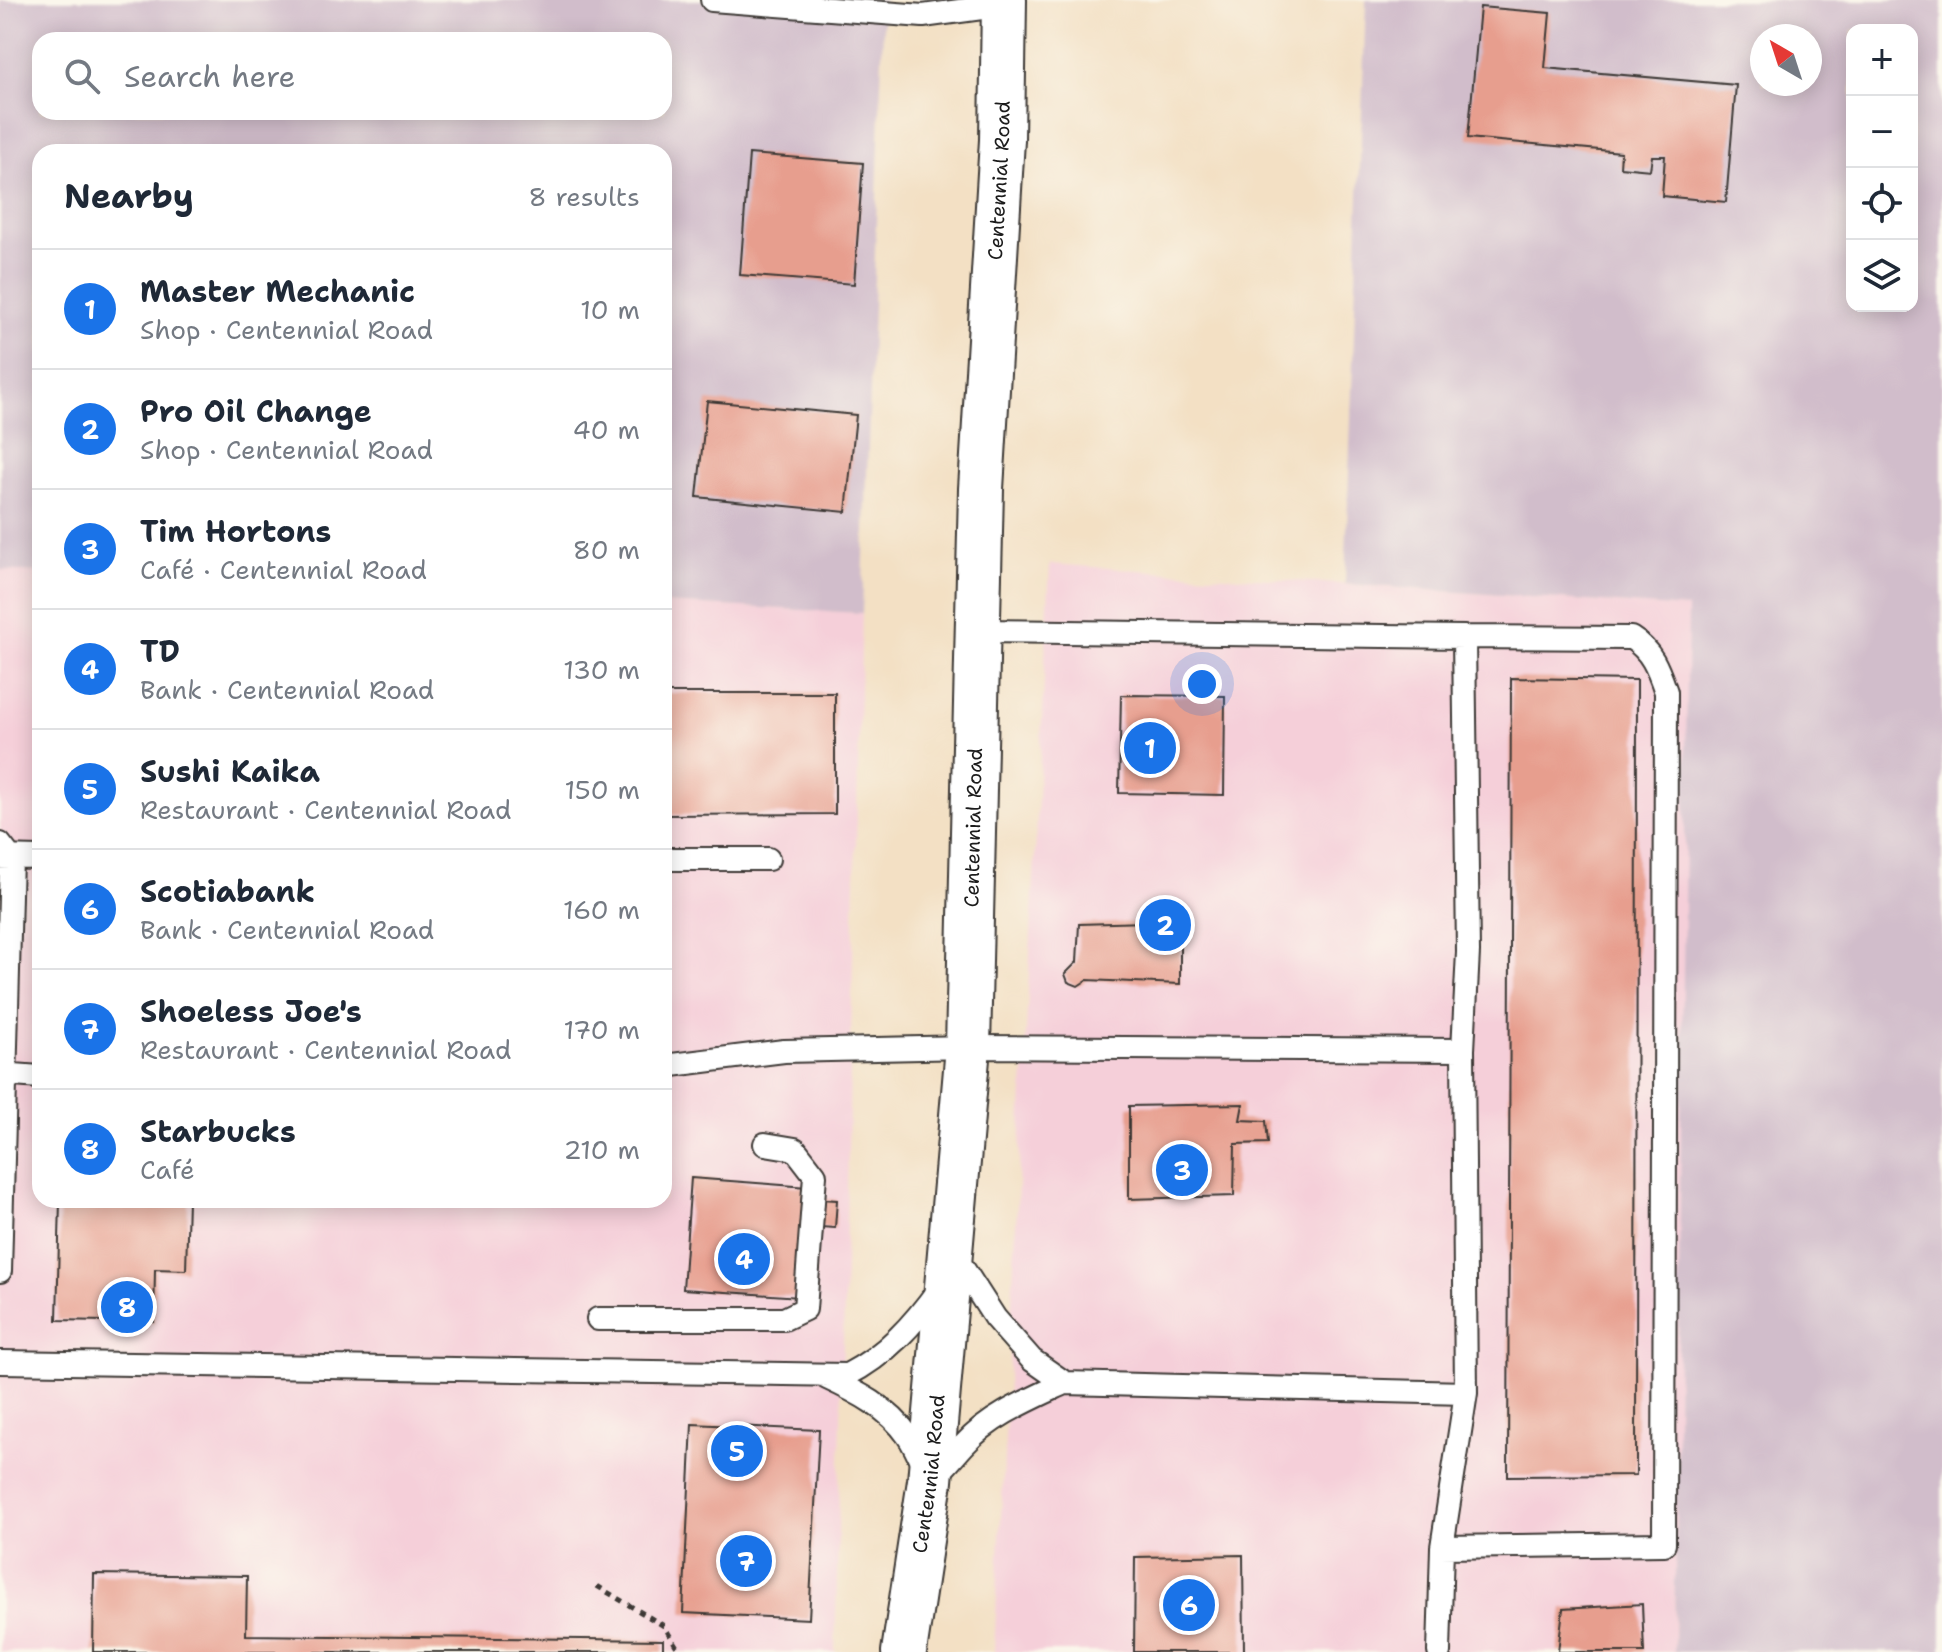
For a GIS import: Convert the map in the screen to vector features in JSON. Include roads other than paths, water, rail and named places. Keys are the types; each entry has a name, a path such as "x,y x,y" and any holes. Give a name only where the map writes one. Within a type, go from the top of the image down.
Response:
{"street":[{"name":"Centennial Road","path":"904,1652 930,1481 968,1047 981,489 1002,140 1004,2"}],"lane":[{"path":"712,0 923,16 1004,2"},
{"path":"978,631 1631,638 1642,645 1656,662 1666,692 1664,1544 1442,1547"},
{"path":"1439,1652 1442,1547 1466,1393 1463,1050 1468,952 1464,637"},
{"path":"0,1271 4,853 32,857"},
{"path":"672,859 768,859"},
{"path":"672,1065 784,1051 968,1047 1463,1050"},
{"path":"2,1074 32,1076"},
{"path":"598,1319 784,1319 805,1309 815,1175 795,1149 765,1144"},
{"path":"0,1362 847,1375 871,1363 917,1320 949,1264 1032,1360 1065,1383"},
{"path":"819,1374 863,1394 892,1418 908,1436 930,1481 949,1465 965,1444 991,1423 1032,1398 1065,1383 1466,1393"}],"place":[{"name":"Master Mechanic","path":"1150,748"},
{"name":"Pro Oil Change","path":"1165,925"},
{"name":"Tim Hortons","path":"1182,1170"},
{"name":"TD","path":"744,1259"},
{"name":"Starbucks","path":"127,1307"},
{"name":"Sushi Kaika","path":"737,1451"},
{"name":"Shoeless Joe's","path":"746,1561"},
{"name":"Scotiabank","path":"1189,1605"}]}
